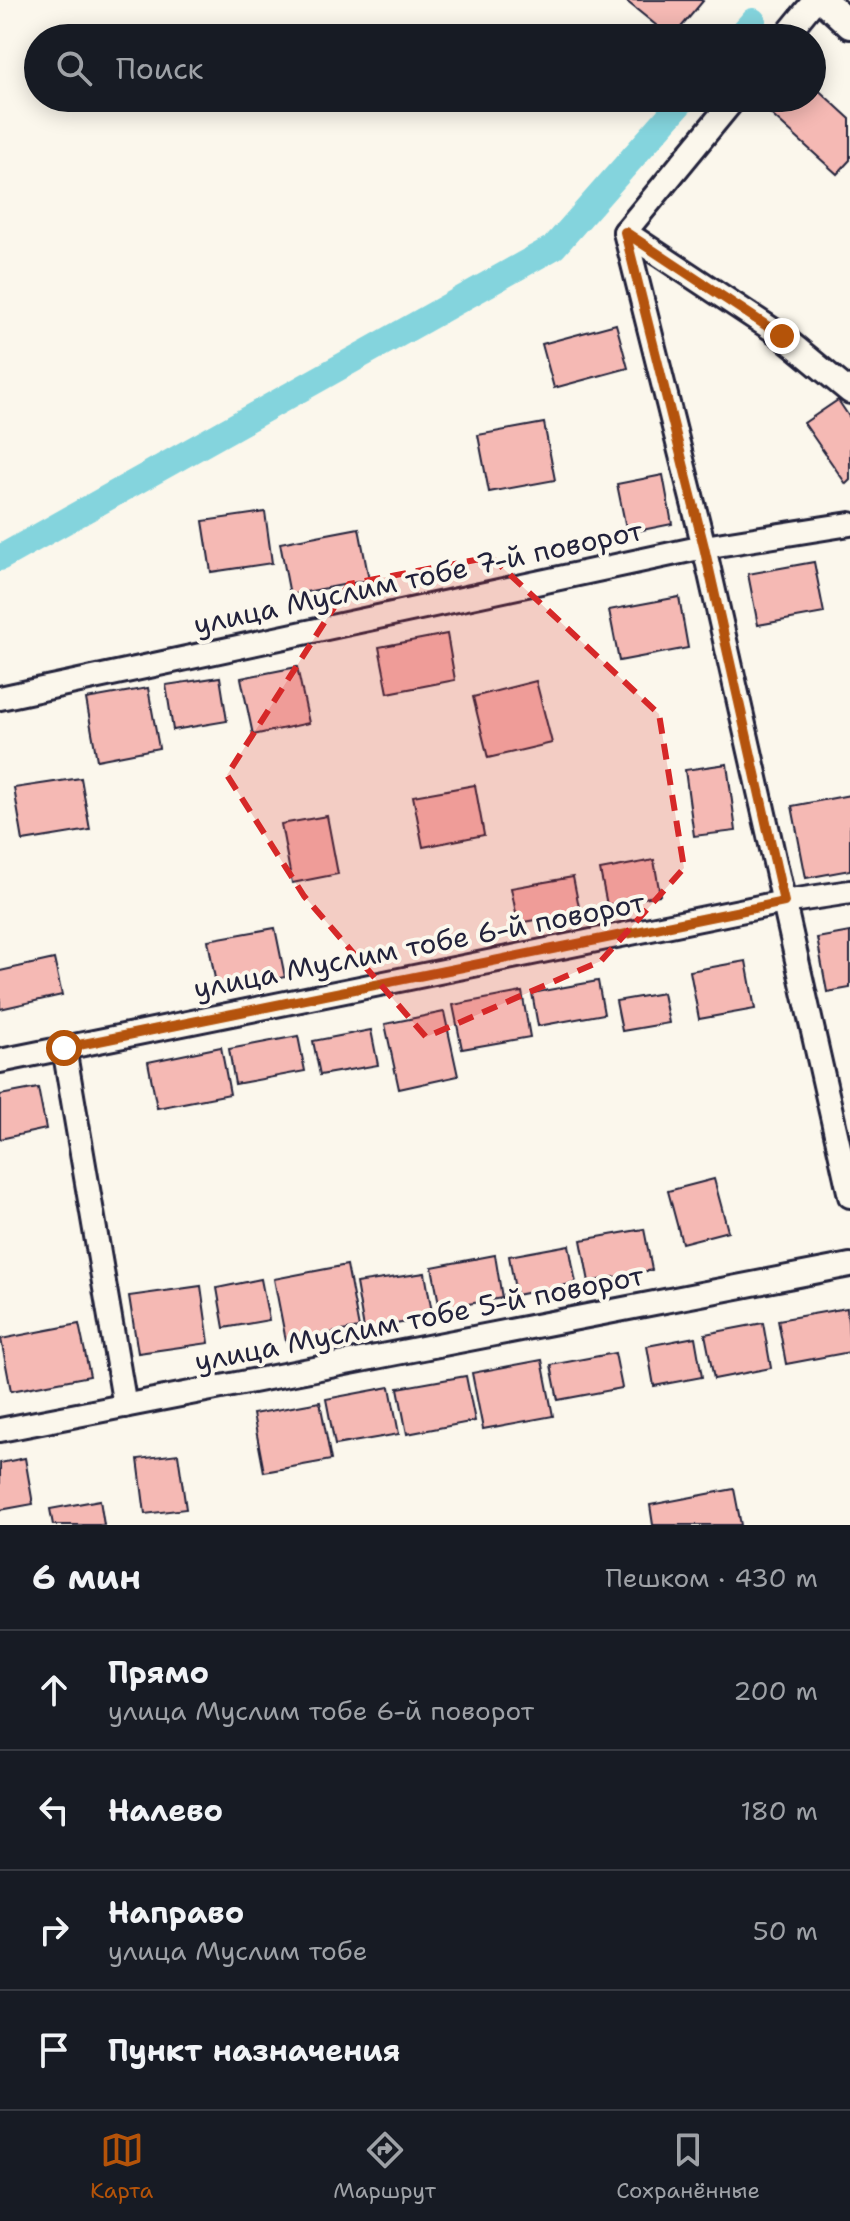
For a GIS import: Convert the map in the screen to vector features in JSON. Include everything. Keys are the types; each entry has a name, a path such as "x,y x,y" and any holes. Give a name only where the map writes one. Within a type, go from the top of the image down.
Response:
{"street":[{"path":"795,24 815,0"},
{"path":"823,0 850,25"},
{"path":"625,232 724,112"},
{"path":"625,232 782,336 850,392"},
{"path":"625,232 704,547 850,1196"},
{"name":"улица Муслим тобе 7-й поворот","path":"0,698 704,547 850,524"},
{"name":"улица Муслим тобе 6-й поворот","path":"0,1061 784,902 850,892"},
{"path":"64,1048 125,1406"},
{"name":"улица Муслим тобе 5-й поворот","path":"0,1430 850,1265"}],"highlighted area":[{"path":"491,557 659,714 684,868 601,961 426,1037 304,896 227,775 349,584"}],"building":[{"path":"625,0 703,1 684,24 655,24"},
{"path":"826,97 850,119 850,160 837,174 768,112 826,112"},
{"path":"616,324 628,368 554,388 542,344"},
{"path":"838,400 850,418 850,480 846,484 804,423"},
{"path":"544,423 555,480 489,492 478,435"},
{"path":"663,475 672,524 627,533 617,484"},
{"path":"265,512 272,563 211,572 203,521"},
{"path":"359,528 369,580 290,595 280,543"},
{"path":"814,562 824,613 758,625 748,574"},
{"path":"679,597 688,648 619,661 609,610"},
{"path":"447,634 455,680 388,693 379,647"},
{"path":"297,667 309,723 253,735 241,678"},
{"path":"220,677 227,721 173,730 166,685"},
{"path":"536,681 552,743 488,758 473,697"},
{"path":"148,688 159,748 97,760 86,699"},
{"path":"727,764 736,831 694,836 685,770"},
{"path":"81,778 90,830 23,841 14,788"},
{"path":"475,785 484,835 423,847 413,796"},
{"path":"850,795 850,870 806,878 792,806"},
{"path":"327,816 338,874 292,883 281,824"},
{"path":"654,860 660,895 607,905 600,870"},
{"path":"573,877 580,912 518,923 511,888"},
{"path":"275,928 285,977 217,990 208,940"},
{"path":"850,932 850,988 827,992 817,938"},
{"path":"54,959 62,995 0,1009 0,971"},
{"path":"746,961 755,1009 699,1019 690,971"},
{"path":"598,981 604,1014 538,1026 532,993"},
{"path":"522,992 530,1037 462,1049 453,1005"},
{"path":"663,993 669,1023 622,1031 616,1001"},
{"path":"444,1012 458,1076 399,1089 385,1024"},
{"path":"371,1030 378,1065 320,1075 313,1041"},
{"path":"298,1036 305,1071 235,1084 229,1049"},
{"path":"221,1047 230,1094 157,1108 148,1062"},
{"path":"38,1088 46,1129 0,1139 0,1095"},
{"path":"714,1179 728,1231 682,1243 668,1191"},
{"path":"644,1229 652,1270 589,1282 581,1240"},
{"path":"569,1245 576,1283 516,1295 509,1256"},
{"path":"495,1255 502,1298 440,1309 432,1267"},
{"path":"347,1265 359,1328 286,1341 274,1279"},
{"path":"425,1273 433,1318 364,1329 356,1283"},
{"path":"261,1279 269,1320 224,1328 217,1288"},
{"path":"201,1286 209,1343 138,1353 129,1296"},
{"path":"847,1308 850,1352 786,1364 778,1320"},
{"path":"763,1323 771,1368 714,1379 705,1334"},
{"path":"79,1324 90,1376 11,1391 1,1339"},
{"path":"695,1337 702,1377 654,1386 647,1346"},
{"path":"615,1353 622,1388 558,1400 551,1365"},
{"path":"542,1360 553,1416 483,1429 472,1373"},
{"path":"466,1376 475,1421 407,1434 398,1388"},
{"path":"390,1387 399,1434 335,1445 326,1399"},
{"path":"320,1402 331,1460 264,1472 253,1414"},
{"path":"178,1454 186,1509 145,1514 138,1459"},
{"path":"25,1458 33,1504 0,1510 0,1463"},
{"path":"734,1489 741,1525 653,1525 650,1505"},
{"path":"100,1500 104,1525 53,1525 50,1509"}],"waterway":[{"path":"750,24 753,21"},
{"path":"0,558 554,247 673,112"}],"route":[{"path":"64,1048 784,902 704,547 625,232 782,336"}]}
